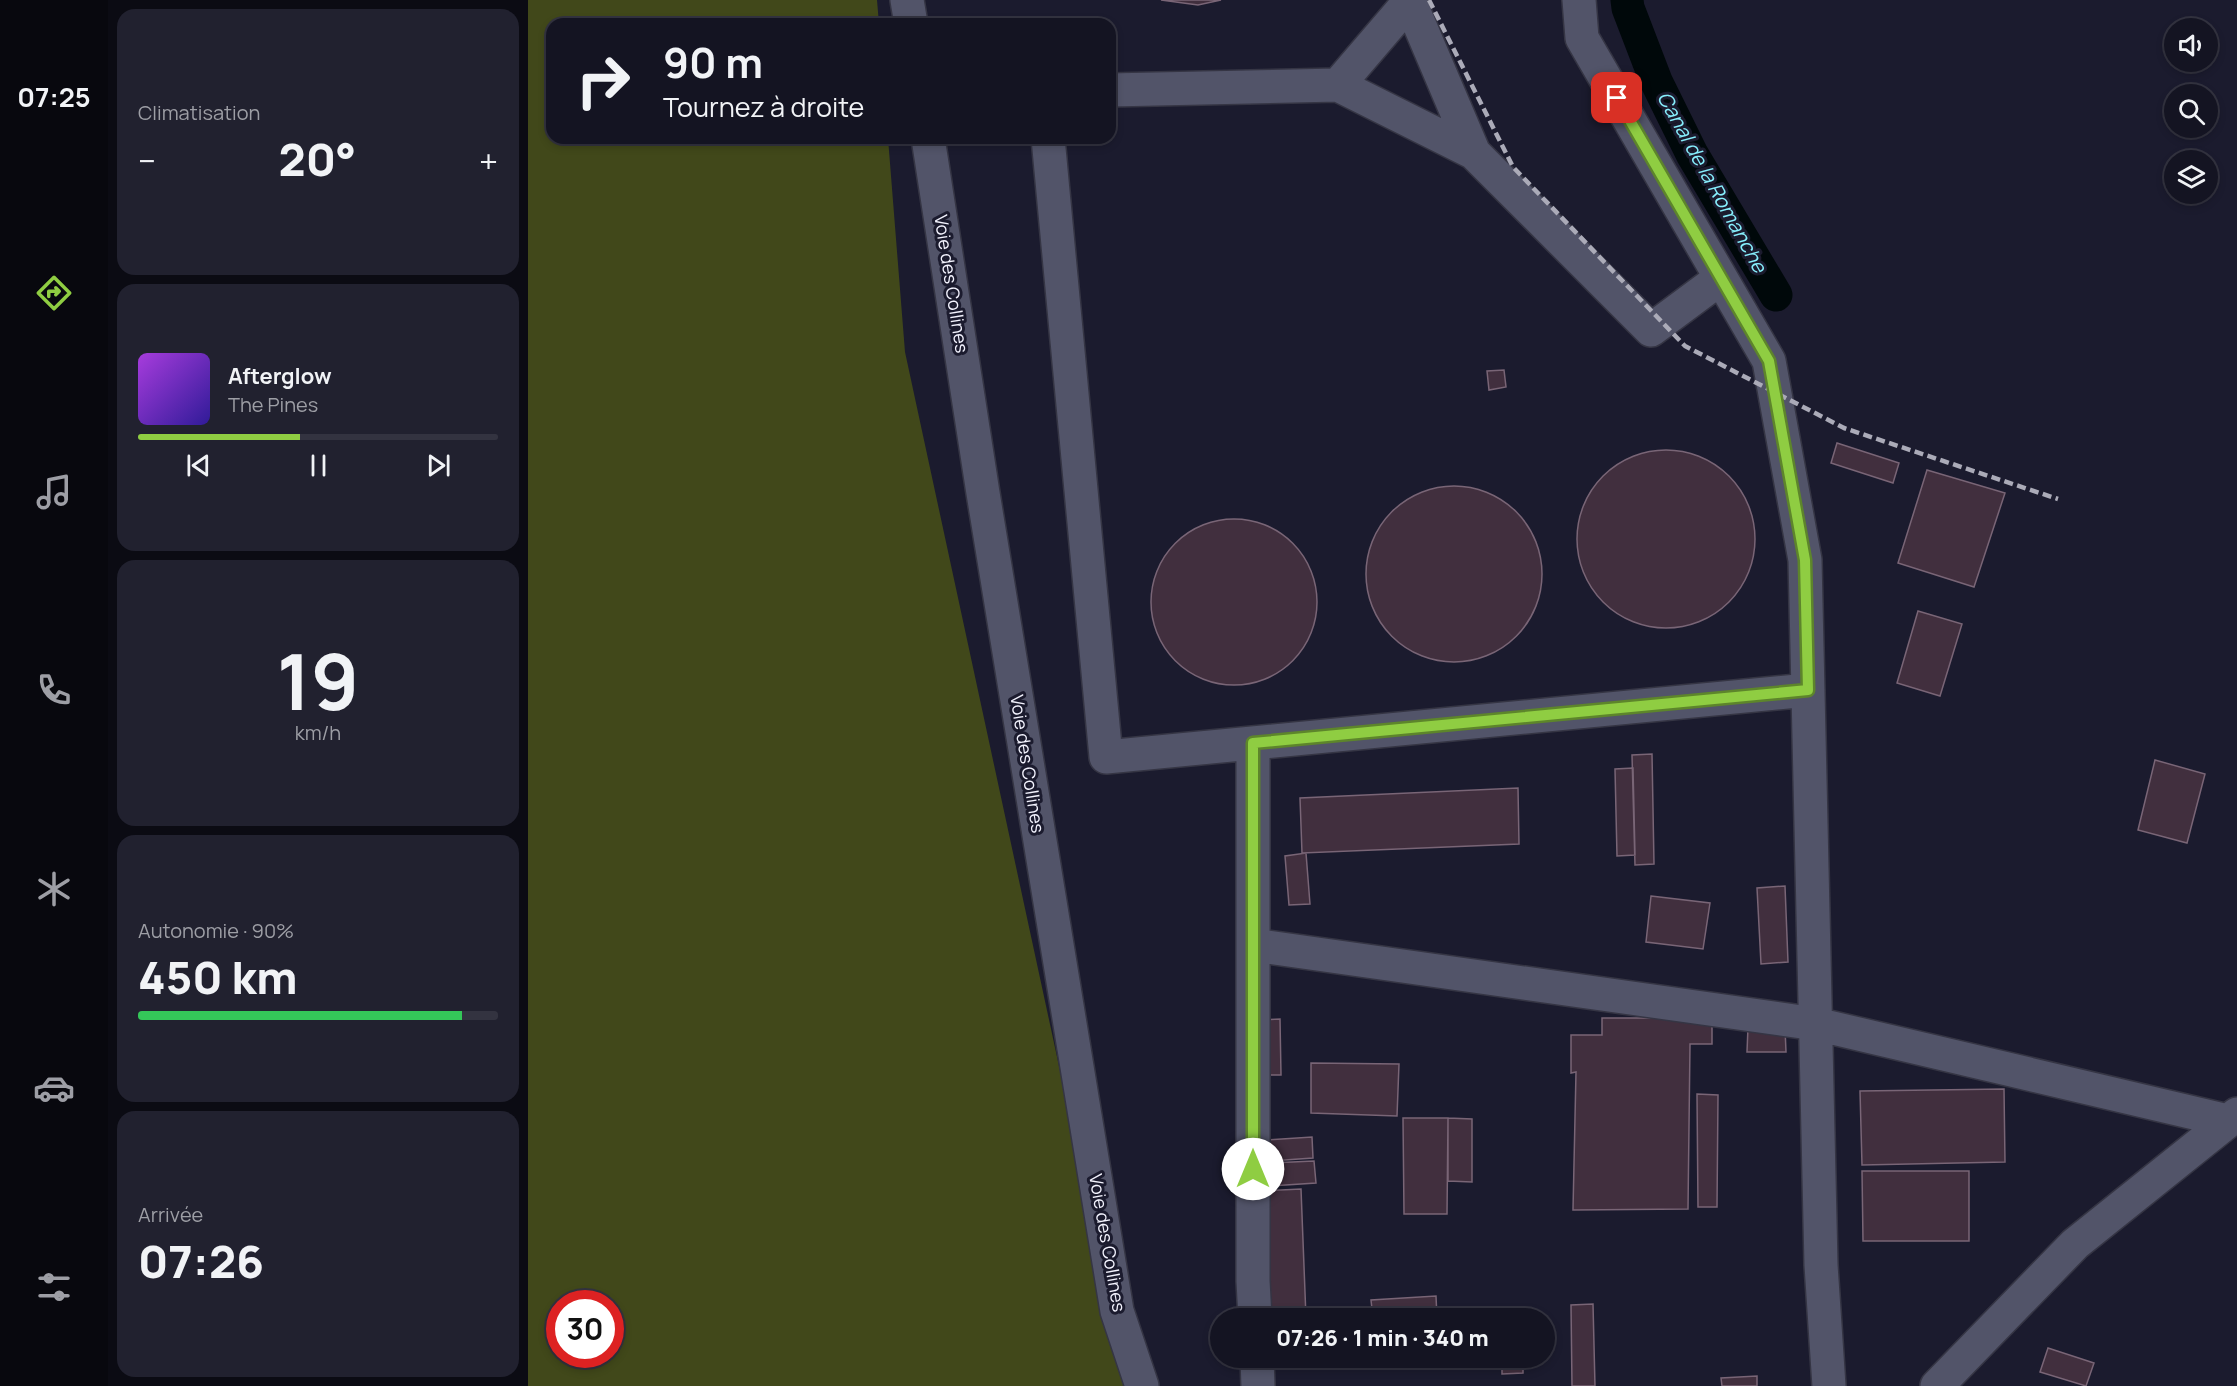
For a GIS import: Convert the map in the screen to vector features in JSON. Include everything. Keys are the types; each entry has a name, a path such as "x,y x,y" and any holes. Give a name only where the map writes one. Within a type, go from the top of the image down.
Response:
{"street":[{"path":"907,0 910,18"},
{"path":"1579,0 1582,38 1769,361 1805,560 1821,1265 1829,1386"},
{"path":"1338,85 1409,1 1474,153"},
{"path":"1116,90 1338,85 1474,153 1651,330 1721,278"},
{"name":"Voie des Collines","path":"929,144 989,529 1117,1311 1142,1386"},
{"path":"1049,144 1106,757 1808,690"},
{"path":"1253,743 1255,1308"},
{"path":"1252,945 1816,1024 2233,1117"},
{"path":"1937,1386 2074,1244 2233,1117"},
{"path":"1257,1368 1258,1386"}],"green space":[{"path":"528,0 877,0 878,18 546,18 546,144 888,144 905,352 1128,1386 528,1386"}],"building":[{"path":"1161,0 1221,0 1198,5"},
{"path":"1504,370 1506,387 1489,390 1487,371"},
{"path":"1837,443 1899,463 1893,483 1831,463"},
{"path":"1666,450 1700,457 1729,476 1748,505 1755,539 1748,573 1729,602 1700,621 1666,628 1632,621 1603,602 1584,573 1577,539 1584,505 1603,476 1632,457"},
{"path":"1927,470 2005,493 1974,587 1898,563"},
{"path":"1454,486 1488,493 1503,501 1516,512 1527,525 1535,540 1542,574 1535,608 1527,623 1516,636 1503,647 1488,655 1454,662 1420,655 1405,647 1392,636 1381,623 1373,608 1366,574 1373,540 1381,525 1392,512 1405,501 1420,493"},
{"path":"1234,519 1250,520 1266,525 1293,543 1311,570 1316,586 1316,618 1311,634 1293,661 1266,679 1250,684 1234,685 1218,684 1202,679 1175,661 1157,634 1152,618 1151,602 1152,586 1157,570 1175,543 1202,525 1218,520"},
{"path":"1918,611 1962,624 1940,696 1897,683"},
{"path":"1652,754 1654,864 1635,865 1632,755"},
{"path":"2155,760 2205,774 2187,843 2138,830"},
{"path":"1633,768 1635,855 1617,856 1615,769"},
{"path":"1518,788 1519,844 1302,853 1300,798"},
{"path":"1306,853 1310,904 1289,905 1285,856"},
{"path":"1785,886 1788,962 1761,964 1757,888"},
{"path":"1651,896 1710,903 1703,949 1646,942"},
{"path":"1602,1018 1712,1018 1712,1044 1690,1044 1688,1209 1573,1210 1576,1072 1571,1073 1571,1035 1602,1035"},
{"path":"1280,1019 1281,1075 1256,1075 1254,1020"},
{"path":"1748,1027 1785,1028 1786,1052 1747,1052"},
{"path":"1311,1063 1399,1064 1397,1116 1311,1113"},
{"path":"2004,1089 2005,1162 1862,1165 1860,1091"},
{"path":"1697,1094 1718,1095 1717,1207 1698,1207"},
{"path":"1403,1118 1448,1118 1447,1214 1404,1214"},
{"path":"1448,1118 1472,1119 1472,1182 1448,1181"},
{"path":"1312,1137 1313,1158 1270,1161 1268,1140"},
{"path":"1314,1161 1316,1183 1270,1186 1268,1163"},
{"path":"1862,1171 1969,1171 1969,1241 1863,1241"},
{"path":"1301,1189 1306,1308 1265,1308 1260,1191"},
{"path":"1436,1296 1437,1308 1372,1308 1371,1300"},
{"path":"1593,1304 1595,1386 1572,1386 1571,1305"},
{"path":"2048,1348 2094,1363 2086,1386 2040,1372"},
{"path":"1502,1368 1523,1368 1523,1373 1502,1374"},
{"path":"1757,1376 1757,1386 1722,1386 1721,1378"}],"waterway":[{"name":"Canal de la Romanche","path":"1627,0 1656,81 1692,154 1776,295"}],"railway":[{"path":"1429,0 1513,167 1685,346 1844,428 2058,499"}],"route":[{"path":"1253,1169 1253,743 1808,690 1805,560 1769,361 1617,98"}]}
